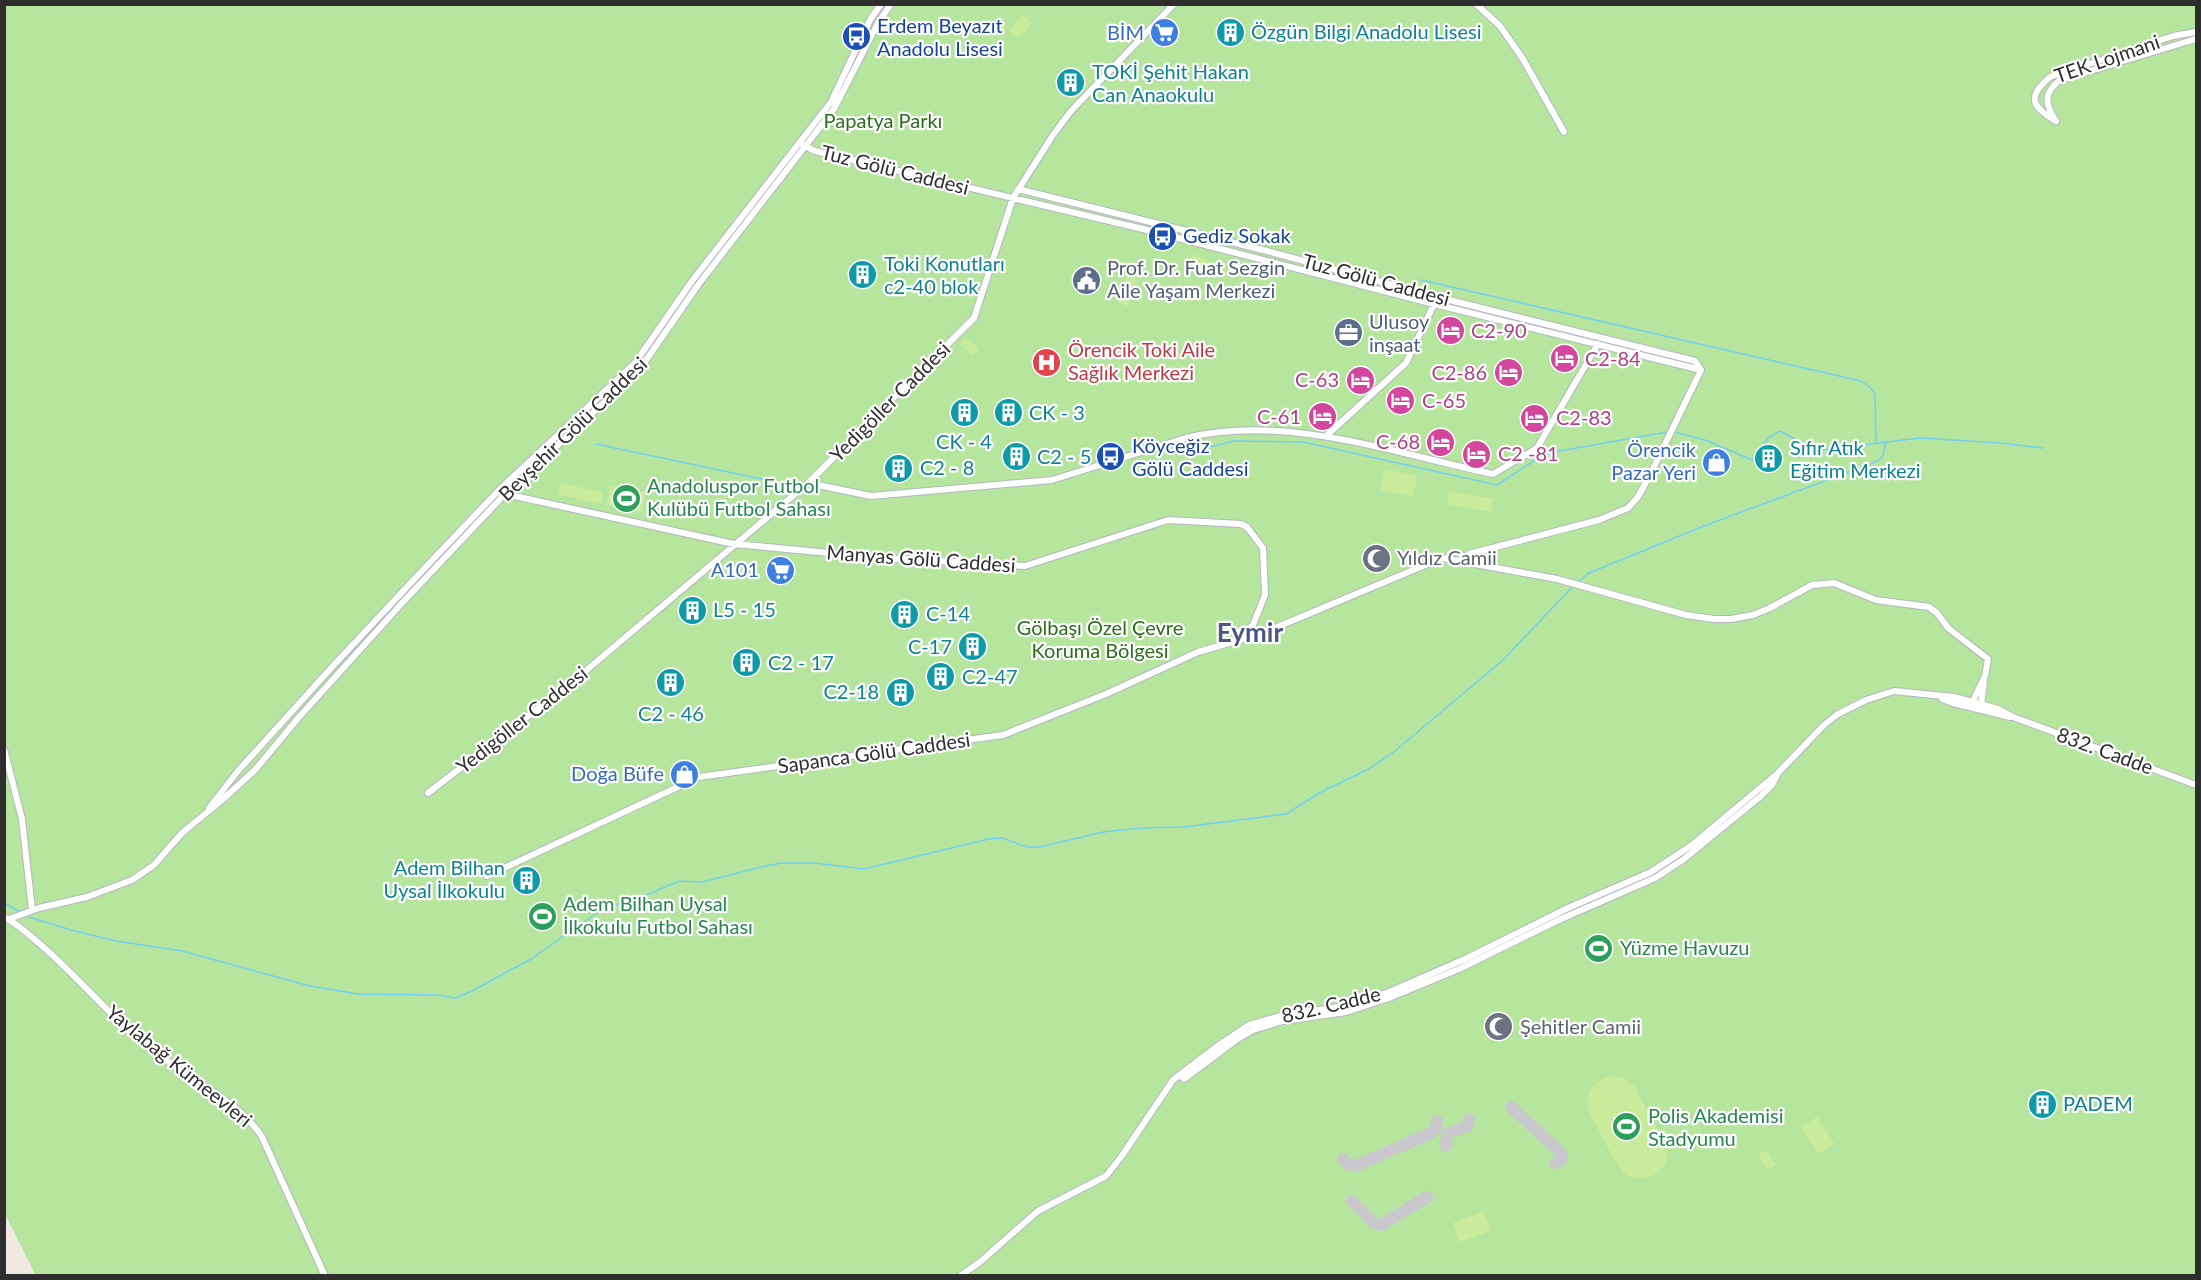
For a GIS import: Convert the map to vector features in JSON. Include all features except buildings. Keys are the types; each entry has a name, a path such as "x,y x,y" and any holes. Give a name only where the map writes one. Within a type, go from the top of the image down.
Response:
{"street":[{"path":"803,145 831,102 870,20 881,4"},
{"name":"Beyşehir Gölü Caddesi","path":"204,813 216,806 255,770 300,716 503,492 575,423 640,369 698,285 803,145 834,109 878,23 891,4"},
{"name":"Yedigöller Caddesi","path":"428,793 576,679 807,483 974,318 1013,198 1018,189 1071,111 1174,4"},
{"path":"1476,4 1500,26 1524,59 1564,132"},
{"name":"TEK Lojmani","path":"2196,32 2173,36 2049,77 2035,95 2035,104 2039,111 2056,121 2047,106 2046,97 2050,88 2060,80 2196,39"},
{"path":"855,51 863,54"},
{"path":"851,61 859,63"},
{"name":"Tuz Gölü Caddesi","path":"803,145 816,151 1435,301 1695,361 1701,370"},
{"name":"Tuz Gölü Caddesi","path":"1018,189 1267,250 1435,301 1701,370"},
{"path":"1326,436 1406,363 1435,301"},
{"path":"807,483 871,496 1052,480 1206,434 1281,432 1326,436 1493,474 1537,448 1598,344"},
{"name":"Sapanca Gölü Caddesi","path":"487,876 699,777 1004,735 1106,694 1198,652 1263,633 1442,558 1458,561 1469,554 1621,513 1638,497 1701,370"},
{"path":"204,813 238,771 332,667 503,492"},
{"name":"Manyas Gölü Caddesi","path":"503,492 734,544 883,558 1025,566 1168,520 1241,524 1246,527 1264,552 1265,596 1253,625 1234,641"},
{"path":"1458,561 1557,579 1686,615 1723,619 1753,615 1812,585 1833,583 1876,600 1924,605 1934,610 1948,628 1986,656 1989,662 1976,705"},
{"path":"1253,625 1257,632 1263,633"},
{"name":"832. Cadde","path":"960,1275 980,1262 1038,1211 1106,1176 1121,1158 1173,1080 1204,1059 1253,1030 1275,1023 1330,1015 1376,1003 1459,969 1591,902 1641,885 1672,868 1761,796 1772,785 1778,773 1824,725 1838,714 1866,699 1894,691 1954,697 1996,715 2013,717 2196,784"},
{"path":"4,748 22,819 32,910"},
{"name":"Yaylabağ Kümeevleri","path":"7,918 87,897 132,880 154,864 204,813"},
{"name":"Yaylabağ Kümeevleri","path":"7,918 62,963 119,1021 160,1056 200,1083 254,1125 262,1137 325,1275"},
{"name":"832. Cadde","path":"1183,1078 1204,1059"}],"green space":[{"name":"Gölbaşı Özel Çevre Koruma Bölgesi","path":"5,5 2196,5 2196,1275 36,1276 5,1214"},
{"path":"1023,14 1032,23 1018,38 1009,30"},
{"path":"1193,254 1209,261 1205,270 1189,263"},
{"path":"1128,272 1138,275 1128,306 1118,303"},
{"path":"966,337 979,349 973,356 960,343"},
{"path":"1385,469 1417,476 1413,497 1380,490"},
{"path":"560,483 603,492 601,504 557,494"},
{"name":"Anadoluspor Futbol Kulübü Futbol Sahası","path":"610,485 646,492 642,512 606,505"},
{"path":"1449,491 1493,499 1491,512 1447,504"},
{"name":"Adem Bilhan Uysal İlkokulu Futbol Sahası","path":"549,906 554,917 536,926 530,914"},
{"name":"Polis Akademisi Stadyumu","path":"1614,1076 1623,1078 1634,1086 1667,1147 1665,1164 1654,1175 1636,1178 1627,1175 1610,1152 1589,1111 1588,1098 1592,1087"},
{"path":"1817,1117 1834,1143 1818,1154 1801,1127"},
{"path":"1766,1150 1776,1165 1767,1170 1758,1156"},
{"path":"1484,1212 1491,1231 1459,1242 1453,1223"}],"waterway":[{"path":"1421,280 1861,381 1875,394 1876,443"},
{"path":"1675,432 1708,441 1752,460 1768,438 1780,431 1809,447 1821,450 1920,438 2043,448"},
{"path":"1189,448 1214,446 1233,441 1303,442 1497,485 1540,457 1554,452 1667,432"},
{"path":"1578,582 1589,573 1704,526 1878,461 1883,456 1886,441"},
{"path":"596,444 781,483 787,492"},
{"path":"29,917 116,941 182,951 310,986 358,994 437,995 455,998 531,959 604,908 637,899 679,881 702,882 782,863 815,863 864,869 989,839 1002,838 1027,847 1040,847 1103,832 1184,827 1286,814 1321,792 1367,770 1395,751 1503,660 1574,585"},
{"path":"4,903 20,912"}],"taxiway":[{"path":"1511,1107 1562,1154 1562,1160 1555,1163"},
{"path":"1446,1146 1447,1134 1468,1126 1469,1119"},
{"path":"1343,1159 1348,1165 1358,1165 1431,1133 1436,1128 1437,1121"},
{"path":"1352,1201 1374,1223 1381,1225 1427,1197"}],"place":[{"name":"Özgün Bilgi Anadolu Lisesi","path":"1230,32"},
{"name":"BİM","path":"1165,33"},
{"name":"Erdem Beyazıt Anadolu Lisesi","path":"856,37"},
{"name":"TOKİ Şehit Hakan Can Anaokulu","path":"1071,83"},
{"name":"Gediz Sokak","path":"1162,236"},
{"name":"Toki Konutları c2-40 blok","path":"863,275"},
{"name":"Prof. Dr. Fuat Sezgin Aile Yaşam Merkezi","path":"1086,280"},
{"name":"C2-90","path":"1450,331"},
{"name":"Ulusoy inşaat","path":"1348,333"},
{"name":"C2-84","path":"1564,359"},
{"name":"Örencik Toki Aile Sağlık Merkezi","path":"1047,362"},
{"name":"C2-86","path":"1508,373"},
{"name":"C-63","path":"1360,380"},
{"name":"C-65","path":"1401,401"},
{"name":"CK - 4","path":"964,412"},
{"name":"CK - 3","path":"1008,413"},
{"name":"C-61","path":"1322,417"},
{"name":"C2-83","path":"1535,418"},
{"name":"C-68","path":"1441,442"},
{"name":"C2 -81","path":"1477,454"},
{"name":"C2 - 5","path":"1016,457"},
{"name":"Köyceğiz Gölü Caddesi","path":"1111,457"},
{"name":"Sıfır Atık Eğitim Merkezi","path":"1769,459"},
{"name":"Örencik Pazar Yeri","path":"1717,462"},
{"name":"C2 - 8","path":"899,468"},
{"name":"Anadoluspor Futbol Kulübü Futbol Sahası","path":"626,498"},
{"name":"Yıldız Camii","path":"1376,558"},
{"name":"A101","path":"780,570"},
{"name":"L5 - 15","path":"692,610"},
{"name":"C-14","path":"905,614"},
{"name":"C-17","path":"973,647"},
{"name":"C2 - 17","path":"747,663"},
{"name":"C2-47","path":"941,677"},
{"name":"C2 - 46","path":"671,683"},
{"name":"C2-18","path":"900,692"},
{"name":"Doğa Büfe","path":"685,774"},
{"name":"Adem Bilhan Uysal İlkokulu","path":"526,880"},
{"name":"Adem Bilhan Uysal İlkokulu Futbol Sahası","path":"542,916"},
{"name":"Yüzme Havuzu","path":"1599,948"},
{"name":"Şehitler Camii","path":"1499,1027"},
{"name":"PADEM","path":"2042,1104"},
{"name":"Polis Akademisi Stadyumu","path":"1627,1127"}],"district":[{"name":"Eymir","path":"1250,633"}],"park label":[{"name":"Papatya Parkı","path":"883,121"}]}
